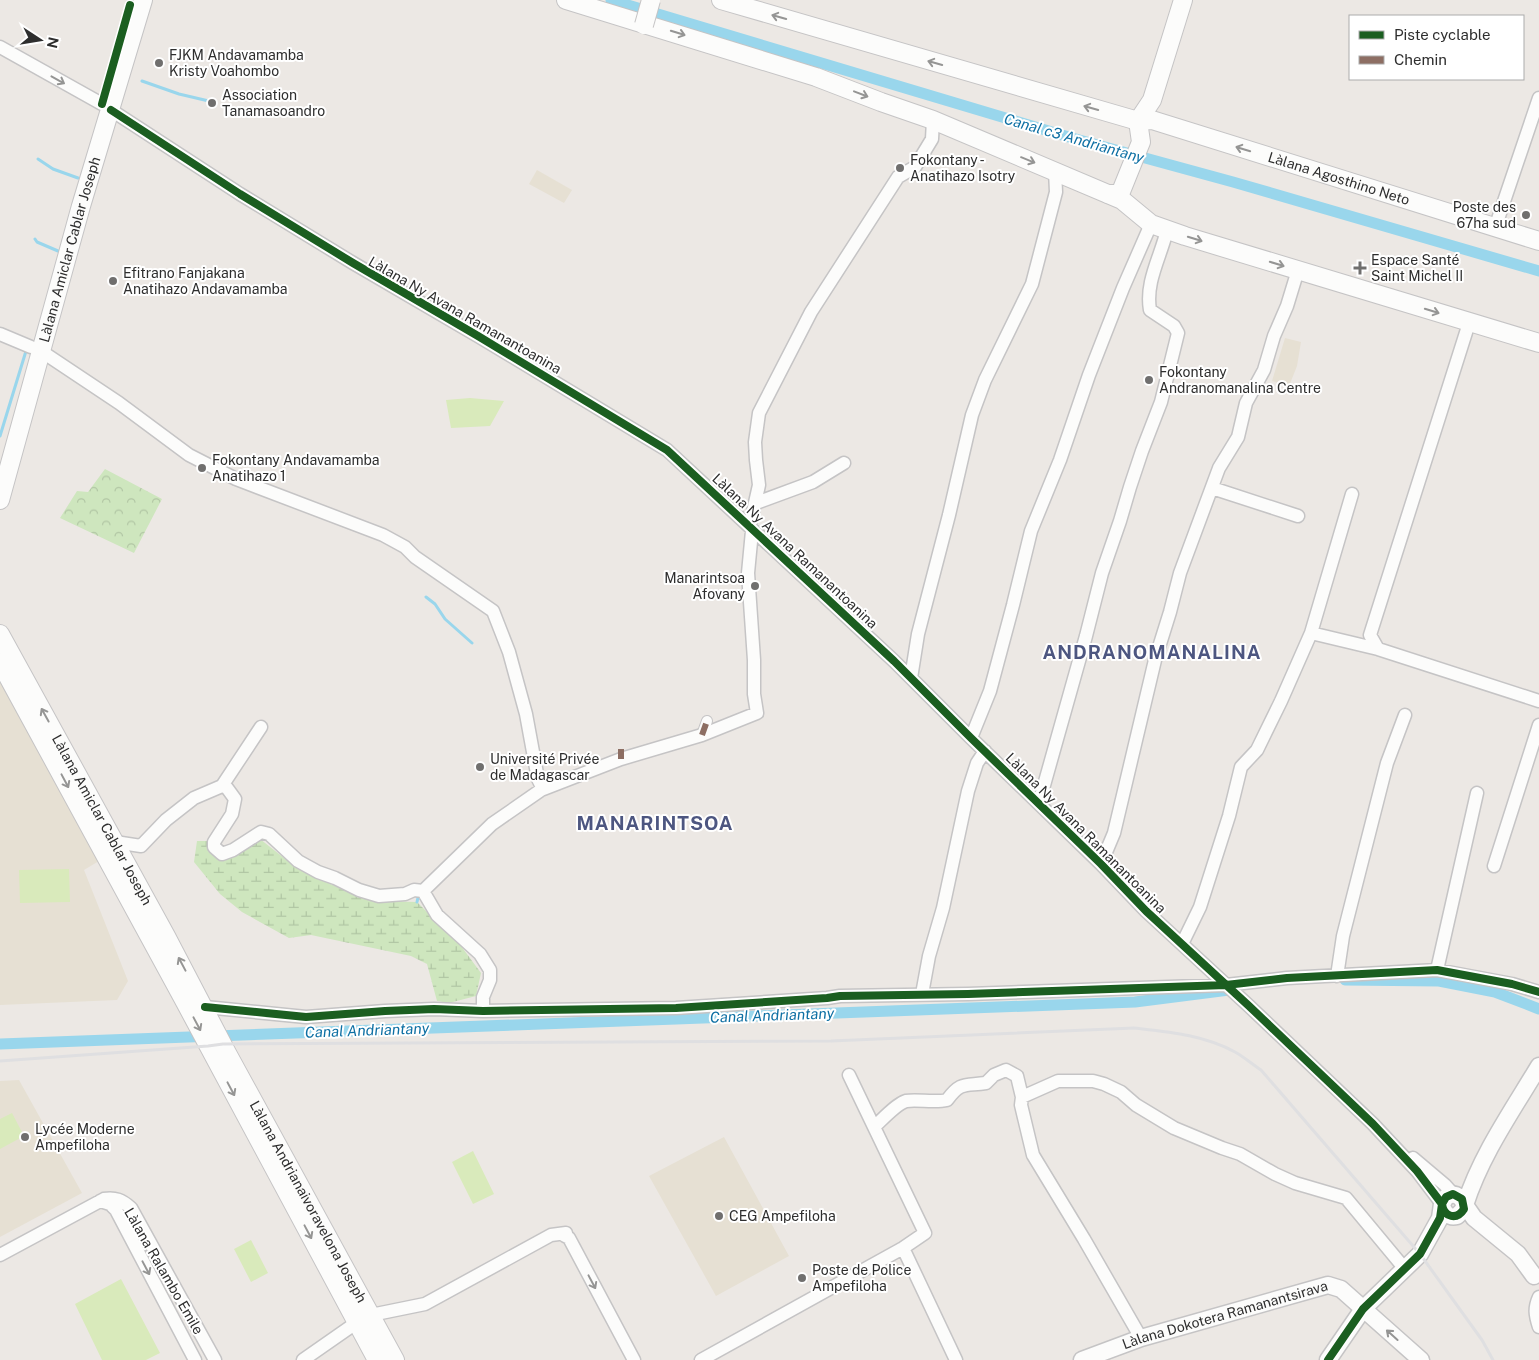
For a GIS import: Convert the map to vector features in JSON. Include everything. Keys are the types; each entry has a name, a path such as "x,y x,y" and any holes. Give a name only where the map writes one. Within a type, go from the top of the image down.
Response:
{"main road":[{"name":"Làlana Amiclar Cablar Joseph","path":"0,455 81,206 132,0"},
{"name":"Làlana Amiclar Cablar Joseph","path":"106,107 143,0"},
{"path":"566,0 816,76 933,120 1115,197 1159,227 1539,344"},
{"path":"638,22 651,0"},
{"name":"Làlana Agosthino Neto","path":"721,0 1144,129 1539,240"},
{"path":"1115,197 1134,166 1183,0"},
{"path":"1144,129 1190,0"},
{"name":"Làlana Amiclar Cablar Joseph","path":"0,500 36,349"},
{"name":"Làlana Amiclar Cablar Joseph","path":"0,634 205,1007 216,1045"},
{"name":"Làlana Amiclar Cablar Joseph","path":"0,662 185,1002 216,1045"},
{"name":"Làlana Andrianaivoravelona Joseph","path":"216,1045 364,1319 395,1360"},
{"name":"Làlana Andrianaivoravelona Joseph","path":"364,1319 377,1360"}],"street":[{"name":"Làlana Ny Avana Ramanantoanina","path":"0,47 106,107 240,194 353,264 478,336 667,450 750,525 911,678 1101,864 1146,911 1373,1124 1439,1180 1453,1205"},
{"path":"1495,228 1539,98"},
{"path":"222,786 227,788 235,799 232,814 214,842 214,847 222,854 233,850 261,832 269,834 298,861 318,872 379,896 405,894 418,890 492,824 541,784 621,754 702,735 757,712 754,694 753,641 748,573 752,531 750,525 759,485 755,442 759,413 811,312 898,177 915,167 932,139 933,120"},
{"path":"911,678 920,626 949,516 972,415 985,380 1032,284 1056,192 1055,171"},
{"path":"971,738 990,691 1031,531 1060,460 1123,288 1159,227"},
{"path":"1039,803 1102,573 1139,460 1161,402 1178,333 1174,326 1150,310 1148,302 1159,227"},
{"path":"1101,864 1114,833 1155,660 1180,573 1219,468 1238,437 1246,403 1264,370 1298,270"},
{"path":"1378,649 1370,635 1469,322"},
{"path":"0,334 36,349 119,403 189,455 242,482 383,535 405,548 493,611 509,652 526,714 541,784"},
{"path":"756,503 812,482 844,464"},
{"path":"1212,488 1298,516"},
{"path":"1182,944 1200,907 1229,816 1241,767 1257,750 1312,633 1352,494"},
{"path":"1312,633 1378,649 1539,701"},
{"path":"1337,976 1343,936 1387,763 1405,715"},
{"path":"702,735 707,721"},
{"path":"1494,866 1539,725"},
{"path":"115,842 141,846 158,827 194,798 222,786 261,727"},
{"path":"922,994 929,956 943,908 968,791 977,763 985,751"},
{"path":"1437,970 1477,793"},
{"path":"418,890 437,915 480,954 490,970 490,980 483,997 483,1010"},
{"path":"205,1007 306,1017 434,1009 676,1008 840,996 1226,985 1287,978 1437,970 1512,984 1539,992"},
{"path":"1328,1360 1363,1309 1420,1254 1434,1230 1472,1181 1539,1066"},
{"path":"874,1127 906,1101 938,1102 947,1100 962,1085 986,1083 994,1074 1006,1070 1017,1076 1032,1155 1084,1239 1141,1338"},
{"path":"701,1360 903,1248 925,1233 849,1075"},
{"path":"1022,1097 1058,1081 1093,1081 1104,1084 1121,1092 1136,1105 1174,1128 1240,1154 1288,1180 1346,1198 1405,1269"},
{"name":"Làlana Ralambo Emile","path":"102,1200 112,1198 124,1201 131,1208 214,1360"},
{"path":"0,1255 102,1200 110,1204 116,1210 195,1360"},
{"path":"1453,1205 1474,1218 1518,1254 1536,1279"},
{"path":"303,1360 364,1319 425,1304 551,1235 566,1232 565,1236 570,1238 634,1360"},
{"path":"903,1248 956,1360"},
{"name":"Làlana Dokotera Ramanantsirava","path":"1082,1360 1141,1338 1328,1285 1342,1289 1421,1360"},
{"path":"1539,1297 1535,1304 1534,1315 1539,1327"}],"shaded area":[{"path":"537,170 572,190 564,203 529,184"},
{"path":"1285,338 1301,342 1297,366 1289,386 1272,381"},
{"path":"0,676 99,861 84,870 128,981 117,1000 0,1005"},
{"name":"Lycée Moderne Ampefiloha","path":"19,1080 82,1193 0,1237 0,1081"},
{"name":"CEG Ampefiloha","path":"724,1137 789,1256 716,1296 649,1176"}],"green space":[{"path":"470,398 504,401 490,426 451,428 446,400"},
{"path":"105,469 162,499 134,553 60,518 77,491 88,492"},
{"path":"260,839 298,869 359,897 380,901 417,902 461,946 481,973 476,996 449,1003 437,1001 427,964 411,956 311,935 289,938 242,912 220,894 194,862 197,841 208,841 218,854"},
{"path":"69,869 70,902 20,903 19,870"},
{"path":"12,1113 24,1136 0,1149 0,1119"},
{"path":"473,1151 494,1194 473,1204 452,1162"},
{"path":"251,1240 268,1273 251,1282 234,1249"},
{"path":"121,1279 160,1353 146,1360 102,1360 75,1304"}],"waterway":[{"name":"Canal c3 Andriantany","path":"611,0 1072,138 1233,182 1539,271"},
{"path":"142,81 179,94 213,102"},
{"path":"38,159 53,169 78,178"},
{"path":"35,239 37,242 58,251"},
{"path":"0,436 26,351"},
{"path":"426,597 435,604 445,619 472,643"},
{"path":"417,902 419,893"},
{"name":"Canal Andriantany","path":"1345,980 1439,981 1495,992 1539,1009"},
{"name":"Canal Andriantany","path":"0,1044 1135,1002 1229,990"}],"railway":[{"path":"0,1061 223,1044 831,1041 1134,1028 1186,1035 1223,1046 1261,1070 1420,1254 1482,1340 1493,1360"}],"marked path":[{"path":"702,735 707,721"},
{"path":"621,749 621,759"}],"cycle path":[{"path":"102,104 130,5"},
{"path":"111,110 240,194 667,450 894,661 1101,864 1146,911 1373,1124 1417,1171 1442,1204 1443,1209 1448,1215 1454,1216 1461,1213 1464,1209 1462,1199 1453,1194 1446,1197 1442,1204 1440,1218 1420,1254 1363,1309 1328,1360"},
{"path":"205,1007 306,1017 434,1009 483,1011 676,1008 840,996 968,994 1226,985 1287,978 1437,970 1512,984 1539,992"}],"place":[{"name":"FJKM Andavamamba Kristy Voahombo","path":"159,63"},
{"name":"Association Tanamasoandro","path":"212,103"},
{"name":"Fokontany - Anatihazo Isotry","path":"900,168"},
{"name":"Poste des 67ha sud","path":"1526,215"},
{"name":"Espace Santé Saint Michel II","path":"1360,268"},
{"name":"Efitrano Fanjakana Anatihazo Andavamamba","path":"113,281"},
{"name":"Fokontany Andranomanalina Centre","path":"1149,380"},
{"name":"Fokontany Andavamamba Anatihazo 1","path":"202,468"},
{"name":"Manarintsoa Afovany","path":"755,586"},
{"name":"Université Privée de Madagascar","path":"480,767"},
{"name":"Lycée Moderne Ampefiloha","path":"25,1137"},
{"name":"CEG Ampefiloha","path":"719,1216"},
{"name":"Poste de Police Ampefiloha","path":"802,1278"}],"district":[{"name":"ANDRANOMANALINA","path":"1152,652"},
{"name":"MANARINTSOA","path":"655,823"}]}
